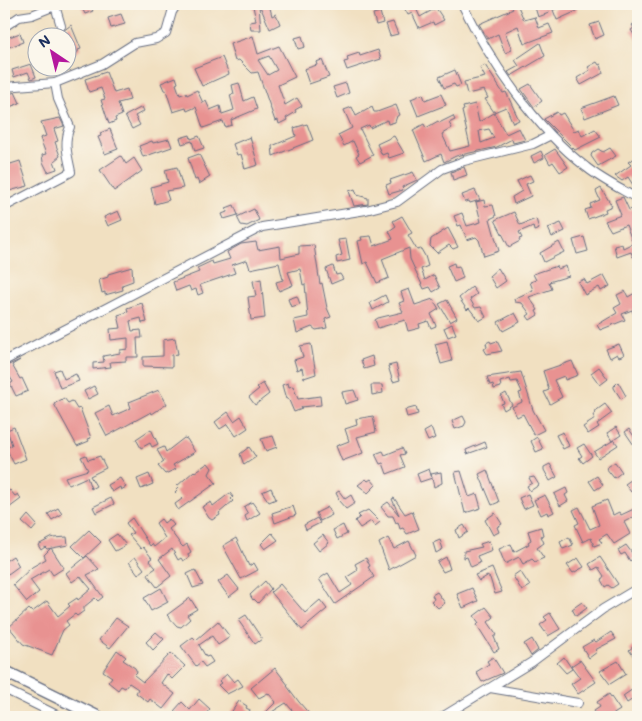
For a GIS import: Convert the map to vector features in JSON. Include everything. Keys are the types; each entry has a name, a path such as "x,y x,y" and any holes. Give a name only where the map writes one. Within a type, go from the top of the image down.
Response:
{"highway":[{"path":"4,671 98,717"}],"street":[{"path":"4,87 55,83 102,64 135,43 156,39 166,32 176,4"},
{"path":"462,4 482,44 549,136 587,168 638,199"},
{"path":"4,27 19,17 32,15 53,5 61,26"},
{"path":"4,207 72,172 66,149 66,137 70,127 58,99 55,83"},
{"path":"4,361 262,226 366,210 397,202 442,169 464,161 533,144 549,136"},
{"path":"442,717 532,662 603,609 638,588"},
{"path":"4,688 61,717"},
{"path":"490,688 578,703"}],"building":[{"path":"80,4 89,4 93,11 85,14"},
{"path":"259,4 269,4 272,16 276,14 280,24 270,29"},
{"path":"402,4 414,4 420,17 436,8 444,20 434,25 433,22 419,28 412,13 408,15"},
{"path":"517,4 524,20 535,17 539,28 549,24 553,33 524,44 518,26 505,32 512,50 505,53 498,34 488,39 479,24 513,9 511,6"},
{"path":"534,4 546,4 549,13 538,17"},
{"path":"568,4 576,4 577,11 557,20 553,10"},
{"path":"259,5 261,30 251,30 250,22 256,21 253,6"},
{"path":"380,12 383,23 376,25 373,14"},
{"path":"121,14 125,24 111,28 108,18"},
{"path":"638,21 638,41 631,30 634,28 632,25"},
{"path":"393,22 398,34 390,36 386,24"},
{"path":"599,22 604,35 595,39 590,25"},
{"path":"20,33 23,42 4,49 4,39"},
{"path":"253,36 258,54 279,46 295,77 278,85 285,105 297,98 302,106 286,118 287,120 279,124 278,120 275,121 258,72 252,73 239,60 235,61 230,44","holes":["269,56 277,70 268,75 258,60"]},
{"path":"302,36 305,47 298,49 295,38"},
{"path":"540,43 545,56 511,76 508,72 519,66 515,60"},
{"path":"378,50 381,59 347,70 344,62 348,61 347,57 359,53 360,56"},
{"path":"222,57 229,74 202,86 194,68"},
{"path":"322,60 329,77 309,84 304,69 317,65 316,62"},
{"path":"597,62 599,65 601,64 603,73 581,85 577,78 590,70 588,67"},
{"path":"28,65 28,72 14,77 12,70"},
{"path":"485,65 503,93 506,92 519,120 513,123 506,107 494,112 485,99 488,98 484,90 467,94 464,82 485,77 480,68"},
{"path":"455,70 461,85 456,87 454,84 444,88 439,77"},
{"path":"106,72 114,93 127,89 130,100 118,103 122,115 115,118 116,121 109,124 101,100 105,99 101,88 89,92 85,79"},
{"path":"176,77 178,83 176,84 180,95 186,93 187,95 197,90 203,103 206,101 210,110 220,106 222,114 234,110 230,95 234,94 232,85 239,83 244,101 253,97 257,109 231,120 232,125 225,127 223,121 203,128 196,107 187,111 186,108 173,112 166,90 164,90 161,83"},
{"path":"346,83 349,93 337,98 333,87"},
{"path":"530,84 542,101 534,107 521,89"},
{"path":"15,92 20,103 7,108 4,96"},
{"path":"423,94 425,100 441,94 446,105 418,116 411,99"},
{"path":"614,96 618,105 585,118 581,108"},
{"path":"475,104 479,122 494,113 506,134 519,128 525,140 513,143 512,139 497,147 456,156 444,162 441,154 426,161 413,130 424,124 426,128 438,121 439,123 453,116 455,120 449,123 452,128 442,134 450,151 470,146 462,111 464,110 463,107","holes":["489,129 494,138 481,143 479,131"]},
{"path":"396,105 400,115 397,116 395,122 388,124 387,120 370,128 369,125 360,129 373,155 360,162 356,156 359,154 353,141 344,146 338,135 352,128 344,110 352,107 356,116 372,107 374,112 377,112"},
{"path":"142,107 144,111 135,116 140,125 132,129 125,116"},
{"path":"557,112 559,115 563,113 574,131 579,129 582,136 595,129 601,137 575,150 544,119"},
{"path":"60,118 64,126 54,129 58,141 55,142 60,156 54,161 57,169 48,172 42,155 46,154 40,138 46,136 41,122"},
{"path":"307,124 313,140 273,156 272,146 296,136 294,128"},
{"path":"110,129 118,149 105,154 98,137 101,136 100,133"},
{"path":"190,135 191,139 199,136 204,148 195,151 192,141 182,144 180,138"},
{"path":"394,136 404,153 389,158 387,153 382,155 377,144"},
{"path":"250,137 258,165 245,169 241,154 237,155 233,144"},
{"path":"169,139 172,147 143,157 139,146 152,141 153,143"},
{"path":"610,148 616,156 598,166 591,156 592,153 598,149 603,152"},
{"path":"555,149 568,167 560,172 553,162 550,164 545,155"},
{"path":"541,151 544,158 534,163 531,156"},
{"path":"199,154 210,177 199,184 197,179 195,180 188,158"},
{"path":"121,156 126,164 134,158 142,171 114,191 100,170"},
{"path":"633,159 638,164 638,193 628,177 622,181 615,176 631,165 628,162"},
{"path":"20,161 28,186 9,191 4,166"},
{"path":"177,167 183,188 166,191 169,200 155,204 151,187 168,182 165,170"},
{"path":"464,167 467,175 453,180 451,172"},
{"path":"413,172 417,180 402,187 403,190 389,194 386,185 391,183 390,180"},
{"path":"530,175 533,181 526,184 531,196 514,204 512,197 522,191 517,181"},
{"path":"601,188 612,206 605,209 606,212 588,219 585,210 591,208 590,204 600,200 596,191"},
{"path":"355,189 357,195 368,198 368,204 354,206 349,191"},
{"path":"475,190 480,200 470,203 469,201 465,202 462,195"},
{"path":"623,197 629,210 635,208 638,215 638,256 633,257 631,252 617,257 614,246 622,244 623,248 633,243 626,225 611,231 605,221 621,215 615,200"},
{"path":"484,200 485,206 493,205 496,216 490,219 499,251 484,256 479,240 476,237 467,240 461,225 458,226 454,216 462,213 467,226 481,222 476,202"},
{"path":"234,205 238,215 224,219 222,214 227,212 226,208"},
{"path":"254,209 259,220 247,226 241,225 237,217"},
{"path":"118,211 122,220 108,226 104,217"},
{"path":"514,212 520,225 536,219 539,229 534,231 533,226 519,232 522,238 519,239 520,241 509,247 495,220"},
{"path":"402,216 412,233 408,235 417,250 421,249 425,256 428,266 421,269 425,280 434,275 440,288 433,292 430,287 424,289 410,259 409,248 382,259 389,278 377,283 367,262 363,264 358,241 362,240 361,237 371,236 374,246 393,239 389,231 396,226 393,221"},
{"path":"561,223 565,231 552,237 548,228"},
{"path":"448,228 458,247 453,249 449,245 437,253 430,246 431,239"},
{"path":"584,237 588,251 577,254 573,240"},
{"path":"346,239 350,260 337,263 336,257 342,255 338,240"},
{"path":"256,242 258,250 280,246 281,258 299,254 299,246 314,245 320,284 322,283 327,308 331,317 325,319 327,328 316,330 312,327 297,333 294,320 308,317 305,284 303,285 300,269 288,272 293,285 279,291 276,282 283,280 279,263 250,269 247,260 232,265 235,273 200,285 203,293 198,295 196,289 191,291 189,286 176,291 173,282 199,272 197,268 212,261 213,264 230,259 227,252 241,244"},
{"path":"559,242 564,252 544,262 540,253"},
{"path":"454,263 455,267 459,266 463,278 454,282 447,266"},
{"path":"333,266 336,275 340,274 343,279 331,284 326,269"},
{"path":"557,266 558,269 566,266 569,276 549,282 552,289 529,297 538,310 536,311 538,315 530,320 527,316 530,314 522,303 515,302 514,299 533,290 530,282 536,280 533,274"},
{"path":"132,267 133,281 122,285 123,290 105,295 105,292 102,293 99,280 108,277 108,274"},
{"path":"498,268 506,281 496,288 489,276"},
{"path":"604,275 610,286 601,291 599,287 585,295 578,282 584,279 587,284"},
{"path":"261,279 265,318 251,320 248,297 256,296 253,281"},
{"path":"472,287 477,294 470,299 475,308 481,307 486,317 479,321 469,308 467,310 459,298"},
{"path":"409,289 415,305 433,299 439,309 431,314 436,326 431,328 428,321 419,324 420,328 408,331 405,320 378,328 375,320 378,318 403,312 399,303 404,301 401,292"},
{"path":"625,291 628,297 635,293 638,300 638,313 634,315 632,310 622,314 625,320 600,330 597,325 617,313 614,308 621,304 617,295"},
{"path":"385,295 388,302 373,310 370,303"},
{"path":"297,296 300,304 291,307 288,299"},
{"path":"447,300 457,318 450,322 439,304"},
{"path":"142,303 147,322 142,323 141,318 130,321 132,331 141,330 142,338 137,338 138,357 126,357 126,361 110,362 111,367 93,369 93,363 104,362 103,356 120,353 120,350 128,349 128,338 111,340 110,329 121,328 118,315 128,312 127,308"},
{"path":"515,313 520,322 503,331 498,322"},
{"path":"452,324 456,334 448,337 444,328"},
{"path":"175,338 178,354 172,355 172,367 143,366 143,357 163,356 163,340"},
{"path":"447,341 452,361 441,364 435,344"},
{"path":"490,341 491,343 497,341 502,351 487,354 484,349 487,347 486,343"},
{"path":"311,344 316,374 304,378 302,368 297,370 294,360 303,357 300,346"},
{"path":"619,344 624,355 619,357 617,354 610,358 606,349"},
{"path":"372,356 374,366 364,369 361,360"},
{"path":"20,360 12,365 20,379 22,378 28,391 16,396 10,384 13,382 4,367"},
{"path":"572,361 578,375 565,380 564,376 554,380 562,397 550,404 544,392 549,390 543,371"},
{"path":"396,364 400,380 393,382 388,366"},
{"path":"599,367 608,379 600,385 591,373"},
{"path":"60,369 64,379 76,374 79,381 60,388 54,371"},
{"path":"521,372 533,410 544,430 534,435 523,414 517,417 512,407 522,402 519,393 522,392 517,381 511,382 510,379 500,382 501,387 494,389 493,384 490,385 487,377"},
{"path":"618,382 626,396 621,399 614,388"},
{"path":"263,383 269,394 255,405 249,397"},
{"path":"288,383 289,387 293,386 298,399 320,396 321,405 301,407 302,409 294,412 288,398 286,399 282,385"},
{"path":"371,385 382,385 383,393 372,395"},
{"path":"94,386 98,394 88,399 84,391"},
{"path":"159,390 167,404 152,414 151,412 107,436 95,413 109,406 113,416 131,408 129,402"},
{"path":"354,390 358,400 345,404 342,392"},
{"path":"506,393 512,405 504,410 501,404 504,403 501,396"},
{"path":"64,398 68,403 72,401 77,409 80,408 91,438 88,439 89,441 77,446 54,404"},
{"path":"605,404 612,413 597,424 599,427 588,434 583,427 595,419 593,415 596,413 594,412"},
{"path":"416,407 418,414 407,417 405,410"},
{"path":"228,412 234,421 241,416 248,428 236,436 228,424 220,429 215,422"},
{"path":"373,416 376,432 357,437 363,453 342,461 336,446 349,441 345,429 357,425 356,419"},
{"path":"463,416 466,422 464,426 455,429 452,421"},
{"path":"14,427 26,459 14,464 6,448 12,445 7,430"},
{"path":"616,427 621,435 612,441 607,433"},
{"path":"431,428 435,438 428,441 424,432"},
{"path":"151,429 158,444 152,447 150,443 141,448 136,439"},
{"path":"629,429 638,442 638,451 625,432"},
{"path":"563,432 569,446 563,449 556,435"},
{"path":"273,436 277,447 266,451 261,439"},
{"path":"537,437 543,449 536,452 531,441"},
{"path":"184,438 187,439 195,452 173,465 176,469 165,474 158,466 164,462 157,450 164,447 166,452"},
{"path":"614,440 618,445 598,458 594,452"},
{"path":"485,442 487,447 467,454 466,450"},
{"path":"584,444 592,456 583,463 579,458 582,456 577,448"},
{"path":"249,447 256,457 244,465 240,454"},
{"path":"402,448 405,454 400,455 405,467 387,474 383,463 380,464 375,454 383,451 385,455"},
{"path":"86,455 88,460 100,456 106,468 90,476 96,486 91,489 87,477 69,485 65,477 88,470 81,457"},
{"path":"615,462 622,472 614,478 606,468"},
{"path":"208,463 212,468 209,474 216,483 178,510 175,504 182,499 175,492 179,488 177,486 194,471"},
{"path":"550,464 557,477 550,481 544,467"},
{"path":"429,469 432,478 420,482 417,474"},
{"path":"487,470 499,502 492,505 479,474"},
{"path":"461,471 469,497 477,494 481,508 465,513 455,472"},
{"path":"441,472 442,483 434,487 431,474"},
{"path":"149,474 153,484 141,489 137,479"},
{"path":"638,475 638,487 631,492 625,484"},
{"path":"597,476 603,485 595,490 589,481"},
{"path":"534,477 539,485 530,491 527,486 532,483 529,478"},
{"path":"120,478 126,487 121,490 120,487 112,492 108,485"},
{"path":"366,479 368,481 371,479 376,485 368,493 358,485"},
{"path":"271,488 276,499 269,502 262,492"},
{"path":"566,488 568,493 565,495 568,501 560,506 554,494"},
{"path":"10,490 15,496 18,494 21,499 9,508 4,495"},
{"path":"339,491 345,499 351,495 355,503 346,509 338,500 336,493"},
{"path":"230,493 233,501 219,513 220,515 212,520 209,518 202,507 211,502 213,506"},
{"path":"528,494 533,505 524,509 519,498"},
{"path":"545,495 554,512 548,515 547,512 541,515 534,500"},
{"path":"111,498 114,504 96,513 93,507"},
{"path":"394,498 405,514 412,511 419,529 407,534 403,528 400,529 398,522 396,523 393,516 388,516 381,507 388,502 399,515 392,499"},
{"path":"607,500 613,515 619,512 621,515 636,508 638,515 624,522 630,534 614,544 607,534 599,539 602,543 594,546 591,538 583,542 575,525 579,523 573,510 579,507 590,529 599,525 592,506"},
{"path":"252,502 260,513 247,521 245,516 248,514 244,507"},
{"path":"293,506 296,515 275,523 272,513"},
{"path":"328,507 332,515 320,521 316,513"},
{"path":"58,508 62,514 52,520 48,514"},
{"path":"368,510 380,522 375,526 371,521 360,528 355,521 360,517 358,515"},
{"path":"495,513 502,524 497,527 499,532 493,535 485,520"},
{"path":"28,515 37,525 32,531 22,522"},
{"path":"132,518 150,546 152,544 154,547 165,538 156,523 161,519 164,523 169,519 174,525 169,529 183,547 187,544 191,552 188,554 189,557 183,561 181,558 178,560 172,549 159,559 171,576 157,587 147,574 156,568 149,560 152,558 129,535 133,533 126,523"},
{"path":"317,518 320,523 306,530 304,525"},
{"path":"343,525 347,534 337,539 333,530"},
{"path":"464,525 468,532 459,538 456,530"},
{"path":"541,527 543,535 541,536 544,543 537,548 544,558 535,562 532,559 523,564 519,557 505,564 499,549 511,544 514,552 529,544 528,542 531,540 528,531"},
{"path":"89,530 101,542 84,558 72,546"},
{"path":"272,533 278,540 265,549 261,544"},
{"path":"117,534 126,545 115,551 108,540"},
{"path":"323,535 329,543 319,551 313,543"},
{"path":"53,537 67,537 68,545 47,549 45,547 41,550 38,545"},
{"path":"569,537 573,545 563,549 560,542"},
{"path":"236,538 249,566 254,563 258,570 241,579 223,546"},
{"path":"388,538 394,549 409,541 416,555 389,570 379,543"},
{"path":"440,540 443,549 436,553 433,543"},
{"path":"489,541 492,550 477,556 480,563 471,567 467,557 464,558 464,551 482,547 480,544"},
{"path":"626,545 635,557 630,561 625,553 621,555 618,550"},
{"path":"51,548 64,568 53,575 49,569 30,580 39,592 27,602 13,585 32,567 46,559 44,555"},
{"path":"13,556 19,566 8,574 4,569 4,562"},
{"path":"87,556 99,569 87,575 103,597 98,601 95,598 84,607 84,611 77,616 75,614 66,621 69,625 63,630 52,655 23,644 9,627 29,609 32,612 47,601 58,616 70,606 68,604 77,598 78,600 91,589 80,576 72,582 66,573"},
{"path":"135,557 144,569 138,574 129,562"},
{"path":"446,557 450,569 443,572 437,562"},
{"path":"600,557 618,584 612,588 608,585 605,587 601,580 604,576 598,567 593,570 589,564"},
{"path":"366,558 370,566 368,567 374,577 335,604 319,579 328,573 340,593 352,585 347,577 358,570 355,564"},
{"path":"578,558 584,567 573,573 567,565"},
{"path":"492,568 502,592 495,594 490,578 487,576 479,581 475,575"},
{"path":"195,570 203,585 193,588 187,574"},
{"path":"520,571 530,586 522,591 513,576"},
{"path":"228,575 239,589 229,597 218,582"},
{"path":"265,581 271,589 258,603 250,595"},
{"path":"280,584 305,613 320,600 327,609 302,630 271,592"},
{"path":"161,588 168,602 151,611 144,598"},
{"path":"472,588 478,601 463,608 457,594"},
{"path":"437,592 445,603 438,608 431,601 434,599 432,595"},
{"path":"190,598 197,609 187,615 190,619 181,627 177,626 167,615"},
{"path":"582,602 587,608 576,616 572,609"},
{"path":"486,607 494,617 488,622 497,635 494,637 499,649 494,652 477,625 479,623 474,616"},
{"path":"550,613 560,629 548,636 540,625 547,620 544,617"},
{"path":"246,615 262,639 255,644 238,620"},
{"path":"116,618 128,626 110,648 99,640"},
{"path":"218,621 230,637 218,645 212,636 199,645 206,657 209,656 213,662 205,667 201,662 196,666 181,646 193,637 196,640"},
{"path":"156,632 164,639 153,650 146,642"},
{"path":"611,632 616,639 595,650 597,652 589,658 582,647 594,640 596,642"},
{"path":"532,639 538,650 531,656 524,644"},
{"path":"638,643 638,662 629,650"},
{"path":"117,650 126,657 123,660 135,668 137,672 134,675 143,682 171,653 185,666 172,679 167,674 161,683 175,694 163,709 150,699 148,702 136,693 138,689 129,683 125,688 121,686 118,690 108,682 112,677 103,671"},
{"path":"493,657 503,673 482,682 476,672 489,664 487,661"},
{"path":"564,657 572,669 566,673 557,663"},
{"path":"580,660 596,682 578,694 571,684 580,678 571,666"},
{"path":"618,661 626,674 610,684 600,671"},
{"path":"275,668 312,717 298,717 286,703 264,717 262,716 276,702 268,693 259,698 251,688"},
{"path":"227,674 234,682 238,679 243,686 227,694 218,685 221,683 219,681"},
{"path":"633,689 638,698 627,703 623,696"},
{"path":"609,694 620,710 609,717 598,717 594,711 600,707 597,702"},
{"path":"199,699 210,709 203,717 185,717 181,714 180,716 174,711 182,702 190,710"},
{"path":"239,701 247,706 246,708 250,710 248,714 253,717 228,717"}]}
